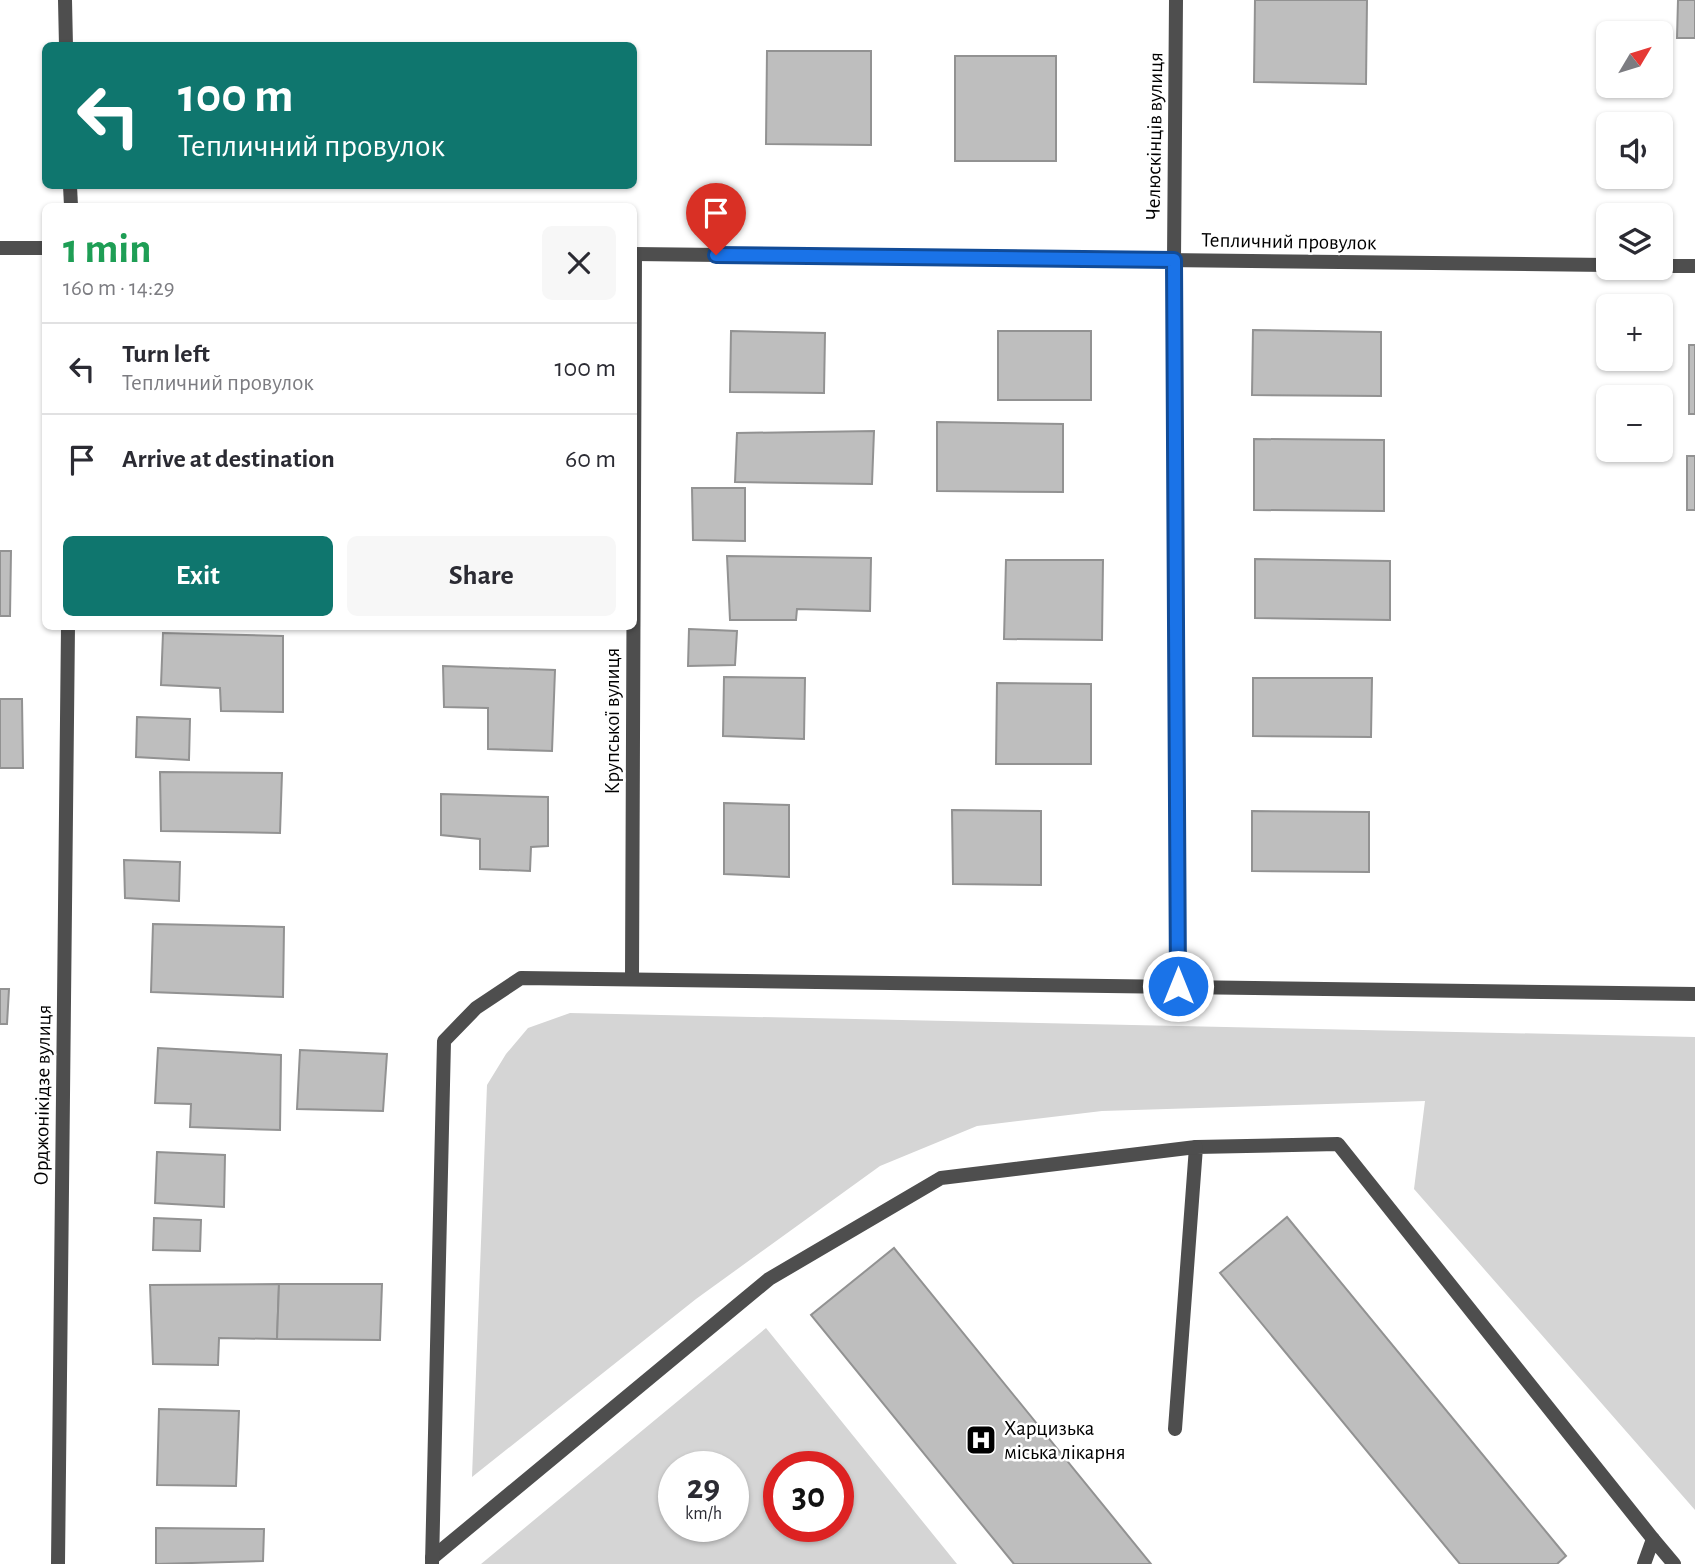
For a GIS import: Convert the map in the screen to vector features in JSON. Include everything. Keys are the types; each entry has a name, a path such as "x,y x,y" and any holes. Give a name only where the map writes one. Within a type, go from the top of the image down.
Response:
{"street":[{"path":"65,0 66,42"},
{"name":"Челюскінців вулиця","path":"1176,0 1174,260 1178,986"},
{"path":"0,247 42,248"},
{"name":"Тепличний провулок","path":"637,254 1596,265"},
{"path":"1673,266 1695,266"},
{"name":"Орджонікідзе вулиця","path":"58,1564 68,630"},
{"name":"Крупської вулиця","path":"632,978 633,630"},
{"path":"432,1561 444,1041 476,1008 521,978 1695,994"},
{"path":"432,1561 769,1279 941,1178 1196,1147 1338,1144 1674,1564"},
{"path":"1175,1429 1196,1147"},
{"path":"1644,1564 1653,1539"}],"shaded area":[{"path":"570,1013 1695,1037 1695,1510 1414,1189 1425,1101 1102,1111 977,1126 880,1166 696,1299 472,1477 487,1085 506,1054 528,1028"},
{"path":"766,1328 957,1564 481,1564"}],"building":[{"path":"1255,0 1367,0 1366,84 1254,82"},
{"path":"1678,0 1695,0 1695,38 1677,38"},
{"path":"767,51 871,51 871,145 766,144"},
{"path":"955,56 1056,56 1056,161 955,161"},
{"path":"1253,330 1381,332 1381,396 1252,395"},
{"path":"731,331 825,333 824,393 730,392"},
{"path":"998,331 1091,331 1091,400 998,400"},
{"path":"1689,345 1695,345 1695,414 1689,414"},
{"path":"937,422 1063,424 1063,492 937,491"},
{"path":"874,431 872,484 735,482 737,433"},
{"path":"1254,439 1384,440 1384,511 1254,510"},
{"path":"1687,456 1695,456 1695,510 1687,510"},
{"path":"692,488 745,488 745,541 693,540"},
{"path":"0,551 11,551 10,616 0,616"},
{"path":"727,556 871,558 870,611 797,609 796,620 730,620"},
{"path":"1255,559 1390,561 1390,620 1255,618"},
{"path":"1006,560 1103,560 1102,640 1004,639"},
{"path":"689,629 737,631 735,665 688,666"},
{"path":"163,633 283,636 283,712 221,711 220,688 161,685"},
{"path":"443,666 555,670 552,751 488,749 488,708 444,707"},
{"path":"724,677 805,678 804,739 723,736"},
{"path":"1253,678 1372,678 1371,737 1253,736"},
{"path":"997,683 1091,684 1091,764 996,764"},
{"path":"0,699 22,699 23,768 0,768"},
{"path":"137,717 190,719 189,760 136,757"},
{"path":"160,772 282,773 280,833 161,831"},
{"path":"441,794 548,797 548,846 531,847 530,871 480,869 480,839 441,835"},
{"path":"724,803 789,805 789,877 724,874"},
{"path":"952,810 1041,811 1041,885 953,884"},
{"path":"1252,811 1369,812 1369,872 1252,871"},
{"path":"124,860 180,862 179,901 125,898"},
{"path":"153,924 284,927 283,997 151,992"},
{"path":"0,989 9,989 7,1024 0,1024"},
{"path":"158,1048 281,1055 280,1130 190,1127 191,1104 155,1103"},
{"path":"300,1050 387,1054 383,1111 297,1109"},
{"path":"157,1152 225,1155 224,1207 155,1203"},
{"path":"1287,1217 1566,1556 1557,1564 1460,1564 1220,1273"},
{"path":"154,1218 201,1220 200,1251 153,1250"},
{"name":"Харцизька міська лікарня","path":"894,1248 1151,1564 1014,1564 811,1315"},
{"path":"279,1284 277,1339 219,1338 218,1365 153,1364 150,1285"},
{"path":"279,1284 382,1284 380,1340 277,1339"},
{"path":"159,1409 239,1411 236,1486 157,1485"},
{"path":"156,1528 264,1529 263,1561 156,1564"}],"place":[{"name":"Харцизька міська лікарня","path":"981,1440"}],"route":[{"path":"716,255 1174,260 1178,986"}]}
